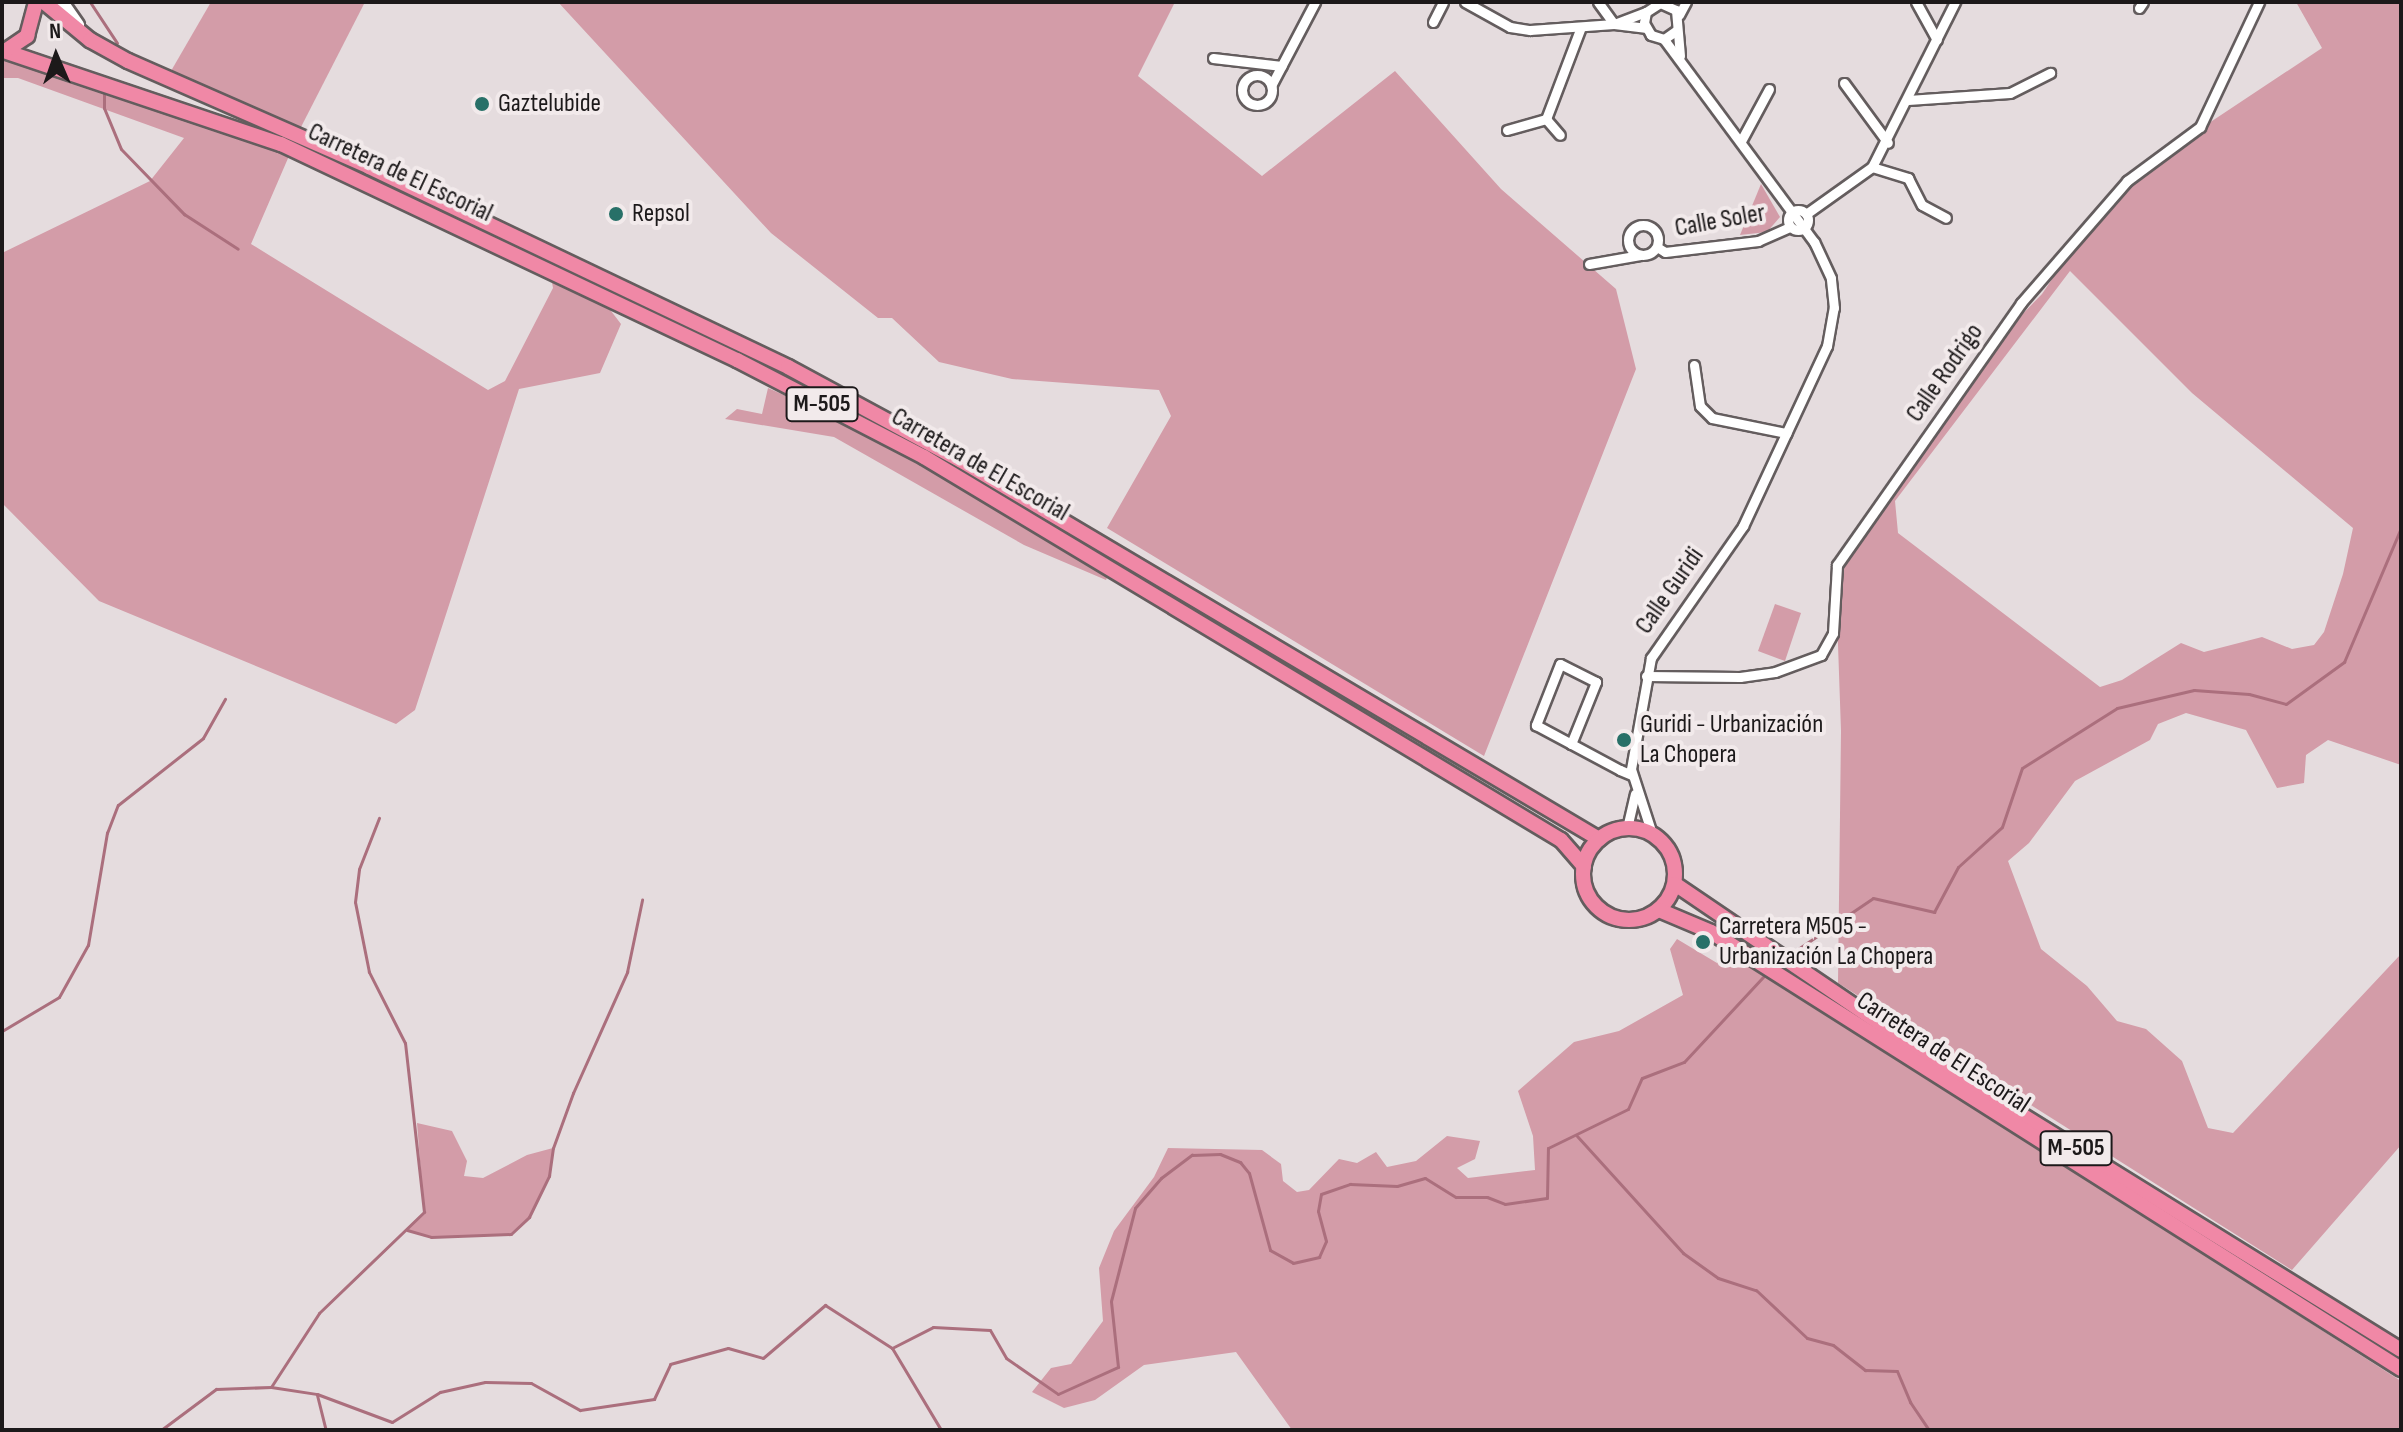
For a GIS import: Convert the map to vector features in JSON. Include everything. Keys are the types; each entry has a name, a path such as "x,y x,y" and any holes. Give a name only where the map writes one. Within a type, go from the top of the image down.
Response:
{"highway":[{"name":"M-505","path":"3,52 27,36 36,2"},
{"name":"Carretera de El Escorial","path":"44,2 90,40 788,367 960,460 1599,839"},
{"name":"Carretera de El Escorial","path":"3,52 281,144 764,374 924,457 1561,840 1584,866"},
{"path":"1584,866 1599,839 1627,828 1652,834 1672,855 1675,884 1659,910"},
{"name":"M-505","path":"1584,866 1583,882 1599,910 1629,921 1659,910"},
{"name":"Carretera de El Escorial","path":"1675,884 1946,1068 2401,1350"},
{"name":"Carretera de El Escorial","path":"1659,910 1711,932 2401,1369"},
{"path":"2233,1265 2281,1303 2401,1381"}],"main road":[{"path":"62,2 90,40"}],"street":[{"path":"1272,84 1315,2"},
{"path":"1433,22 1443,2"},
{"path":"1465,2 1510,27 1614,24 1645,28 1664,39 1677,30 1679,15 1686,2"},
{"path":"1598,2 1614,24"},
{"path":"1916,2 1937,40"},
{"path":"1806,214 1804,229 1790,227 1791,212 1806,214 1872,167 1888,143 1955,2"},
{"name":"Calle Rodrigo","path":"1646,676 1740,677 1775,672 1821,655 1833,633 1837,565 2021,303 2127,181 2200,127 2259,2"},
{"path":"1614,24 1667,3 1679,15"},
{"path":"1645,28 1646,12"},
{"path":"1546,119 1581,27"},
{"name":"Calle Guridi","path":"1677,30 1680,56"},
{"name":"Calle Guridi","path":"1652,834 1632,775 1646,676 1672,622 1743,526 1827,346 1834,308 1823,258 1680,56 1664,39"},
{"path":"1213,58 1282,66"},
{"path":"1908,100 2010,93 2050,73"},
{"path":"1844,83 1888,143"},
{"path":"1741,141 1769,89"},
{"path":"1507,130 1546,119"},
{"path":"1546,119 1560,135"},
{"path":"1872,167 1908,178 1922,205 1946,218"},
{"name":"Calle Soler","path":"1640,255 1628,243 1634,228 1651,227 1658,236 1657,247"},
{"name":"Calle Soler","path":"1657,247 1665,252 1758,241 1790,227"},
{"name":"Calle Soler","path":"1589,264 1640,255 1657,247"},
{"path":"1694,365 1700,406 1712,418 1786,433"},
{"path":"1571,744 1596,682 1560,664 1536,725 1571,744 1632,775"},
{"path":"1627,828 1636,786"}],"shaded area":[{"path":"211,2 365,2 300,129 221,103 171,71"},
{"path":"558,2 1175,2 1138,76 1262,176 1395,71 1501,189 1616,289 1636,369 1484,756 1107,528 1171,416 1159,390 1012,379 939,362 892,318 878,318 771,233"},
{"path":"2296,2 2401,2 2401,765 2328,740 2306,755 2304,783 2277,788 2246,730 2186,713 2158,724 2150,740 2075,781 2029,843 2008,861 2041,949 2087,986 2117,1021 2146,1029 2182,1061 2208,1128 2233,1133 2401,954 2401,1145 2292,1270 1838,983 1841,731 1837,616 1840,566 2008,329 2042,294 2069,254 2132,184 2209,123 2322,48","holes":["2070,271 2192,393 2353,528 2343,574 2324,632 2314,645 2292,649 2262,637 2204,652 2181,643 2122,680 2100,687 1898,533 1895,501"]},
{"path":"2,52 292,149 251,244 488,390 505,381 553,288 550,271 608,307 621,324 600,373 519,389 415,710 396,724 99,601 2,503 2,253 150,181 184,138 18,78 2,78"},
{"path":"1761,184 1780,217 1767,232 1740,235"},
{"path":"768,388 924,457 1111,569 1106,580 1024,545 834,437 725,419 737,409 762,414"},
{"path":"1775,604 1801,613 1785,661 1758,651"},
{"path":"1677,939 1717,963 1729,944 2233,1265 2281,1304 2401,1381 2401,1430 1292,1430 1236,1352 1144,1365 1095,1400 1064,1408 1032,1392 1051,1368 1071,1364 1103,1321 1099,1268 1114,1231 1154,1177 1168,1148 1262,1150 1281,1164 1283,1181 1297,1192 1309,1190 1339,1159 1357,1163 1376,1152 1387,1167 1416,1161 1447,1136 1480,1141 1475,1159 1457,1168 1468,1178 1535,1170 1533,1136 1518,1091 1574,1042 1619,1031 1683,995 1670,949"},
{"path":"417,1123 452,1131 467,1161 464,1176 483,1178 527,1155 553,1148 549,1176 529,1217 511,1234 431,1237 405,1230 424,1212"}],"waterway":[{"path":"90,2 117,43"},
{"path":"104,93 104,108 121,149 184,214 238,249"},
{"path":"1795,951 1873,898 1934,912 1958,867 2002,827 2022,768 2117,708 2194,690 2249,694 2286,704 2344,662 2401,528"},
{"path":"2,1031 59,997 88,945 107,833 118,805 203,738 225,699"},
{"path":"271,1387 319,1313 424,1212 405,1043 369,972 355,902 359,869 379,818"},
{"path":"407,1230 431,1237 511,1234 529,1217 549,1176 553,1148 573,1093 627,972 642,900"},
{"path":"161,1430 216,1389 271,1387 317,1394 392,1422 440,1392 485,1382 531,1383 580,1410 654,1399 670,1364 728,1348 763,1358 825,1305 892,1348 933,1327 990,1330 1006,1358 1058,1394 1118,1367 1111,1301 1135,1208 1161,1178 1192,1155 1220,1154 1240,1162 1249,1173 1270,1250 1293,1263 1319,1257 1326,1241 1318,1211 1321,1194 1350,1184 1397,1186 1425,1178 1456,1197 1487,1197 1505,1204 1547,1198 1548,1148 1628,1109 1642,1078 1684,1062 1763,977"},
{"path":"1577,1136 1683,1253 1718,1278 1756,1290 1807,1338 1833,1345 1865,1370 1897,1371 1910,1402 1929,1430"},
{"path":"892,1348 941,1430"},
{"path":"317,1395 326,1430"}],"place":[{"name":"Gaztelubide","path":"482,104"},
{"name":"Repsol","path":"616,214"},
{"name":"Guridi - Urbanización La Chopera","path":"1624,740"},
{"name":"Carretera M505 - Urbanización La Chopera","path":"1703,942"}]}
